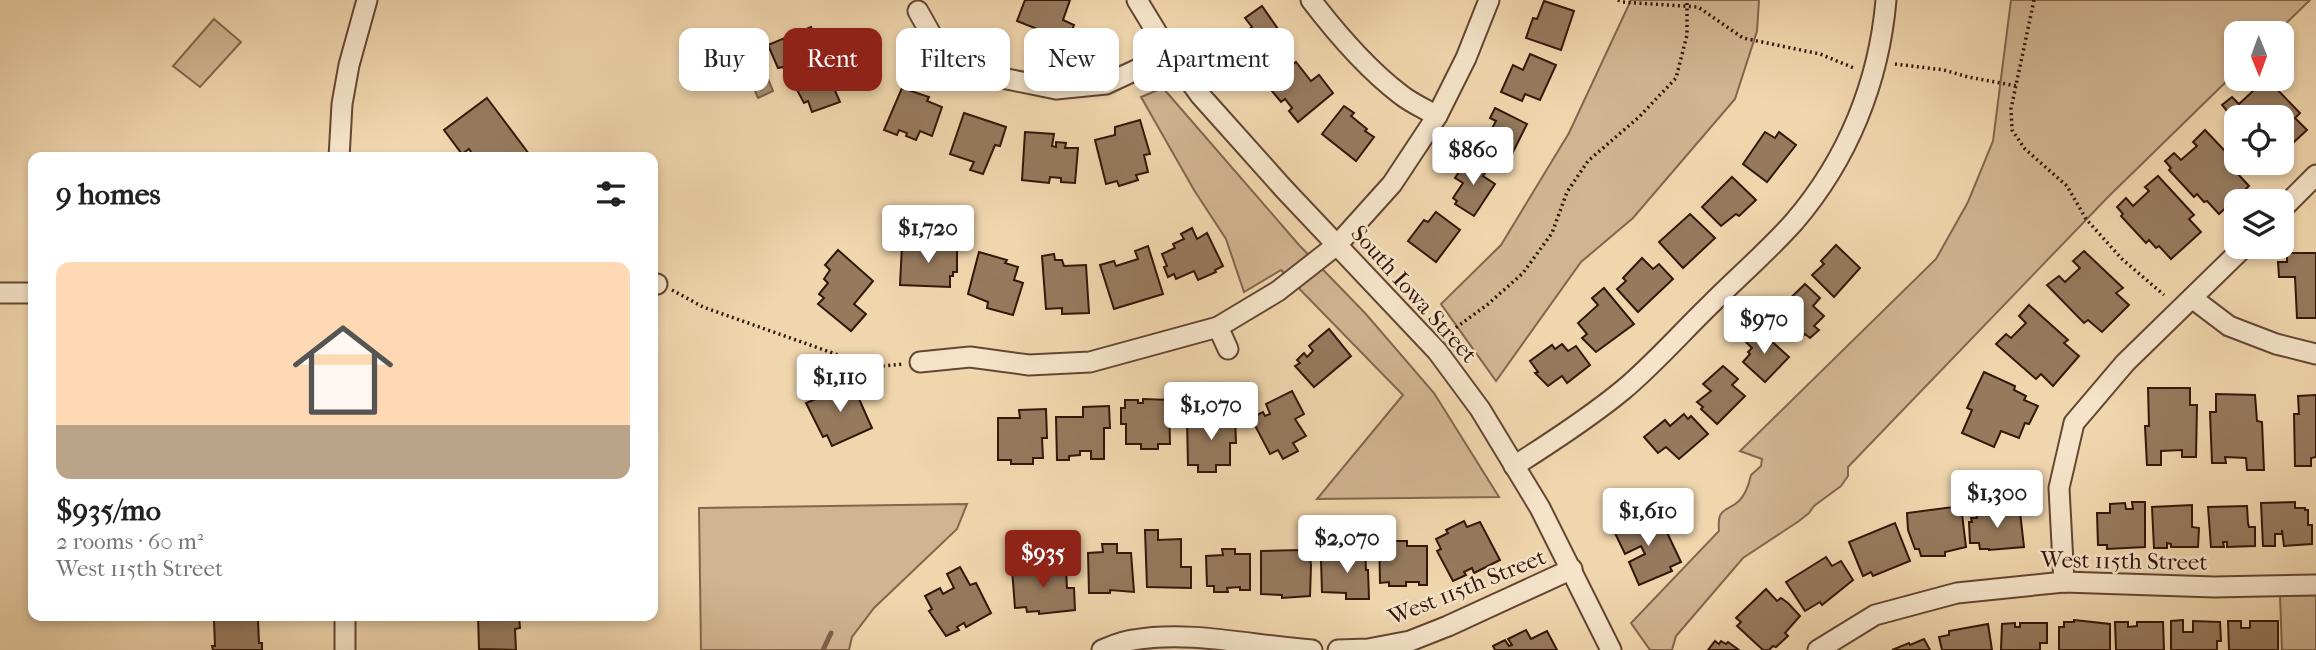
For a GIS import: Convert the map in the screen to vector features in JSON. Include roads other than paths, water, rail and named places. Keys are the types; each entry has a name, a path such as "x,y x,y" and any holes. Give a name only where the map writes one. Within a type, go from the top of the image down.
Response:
{"street":[{"path":"339,152 345,84 367,0"},
{"name":"South Iowa Street","path":"1137,0 1154,28"},
{"path":"1311,0 1375,74 1403,96 1437,116"},
{"path":"920,362 970,357 1029,365 1090,362 1218,327 1278,291 1338,244 1392,184 1437,116 1466,58 1489,0"},
{"path":"1514,466 1573,429 1625,388 1792,223 1820,189 1842,153 1876,68 1883,38 1886,0"},
{"path":"918,11 932,36 956,54 1002,78 1056,89 1106,84 1133,71"},
{"name":"South Iowa Street","path":"1197,91 1247,148 1432,344 1480,409 1540,508 1611,650"},
{"path":"2294,197 2316,175"},
{"path":"2064,582 2059,488 2074,423 2124,363 2232,259"},
{"path":"0,293 28,293"},
{"path":"2192,298 2229,326 2276,344 2316,354"},
{"path":"1218,327 1228,349"},
{"name":"West 115th Street","path":"1338,650 1368,649 1410,641 1572,569"},
{"name":"West 115th Street","path":"1818,650 1875,615 1957,593 2064,582 2214,587 2316,585"},
{"path":"345,621 345,650"},
{"path":"1102,650 1131,640 1178,636 1269,649 1312,650"}],"waterway":[{"path":"823,650 831,633"}]}
